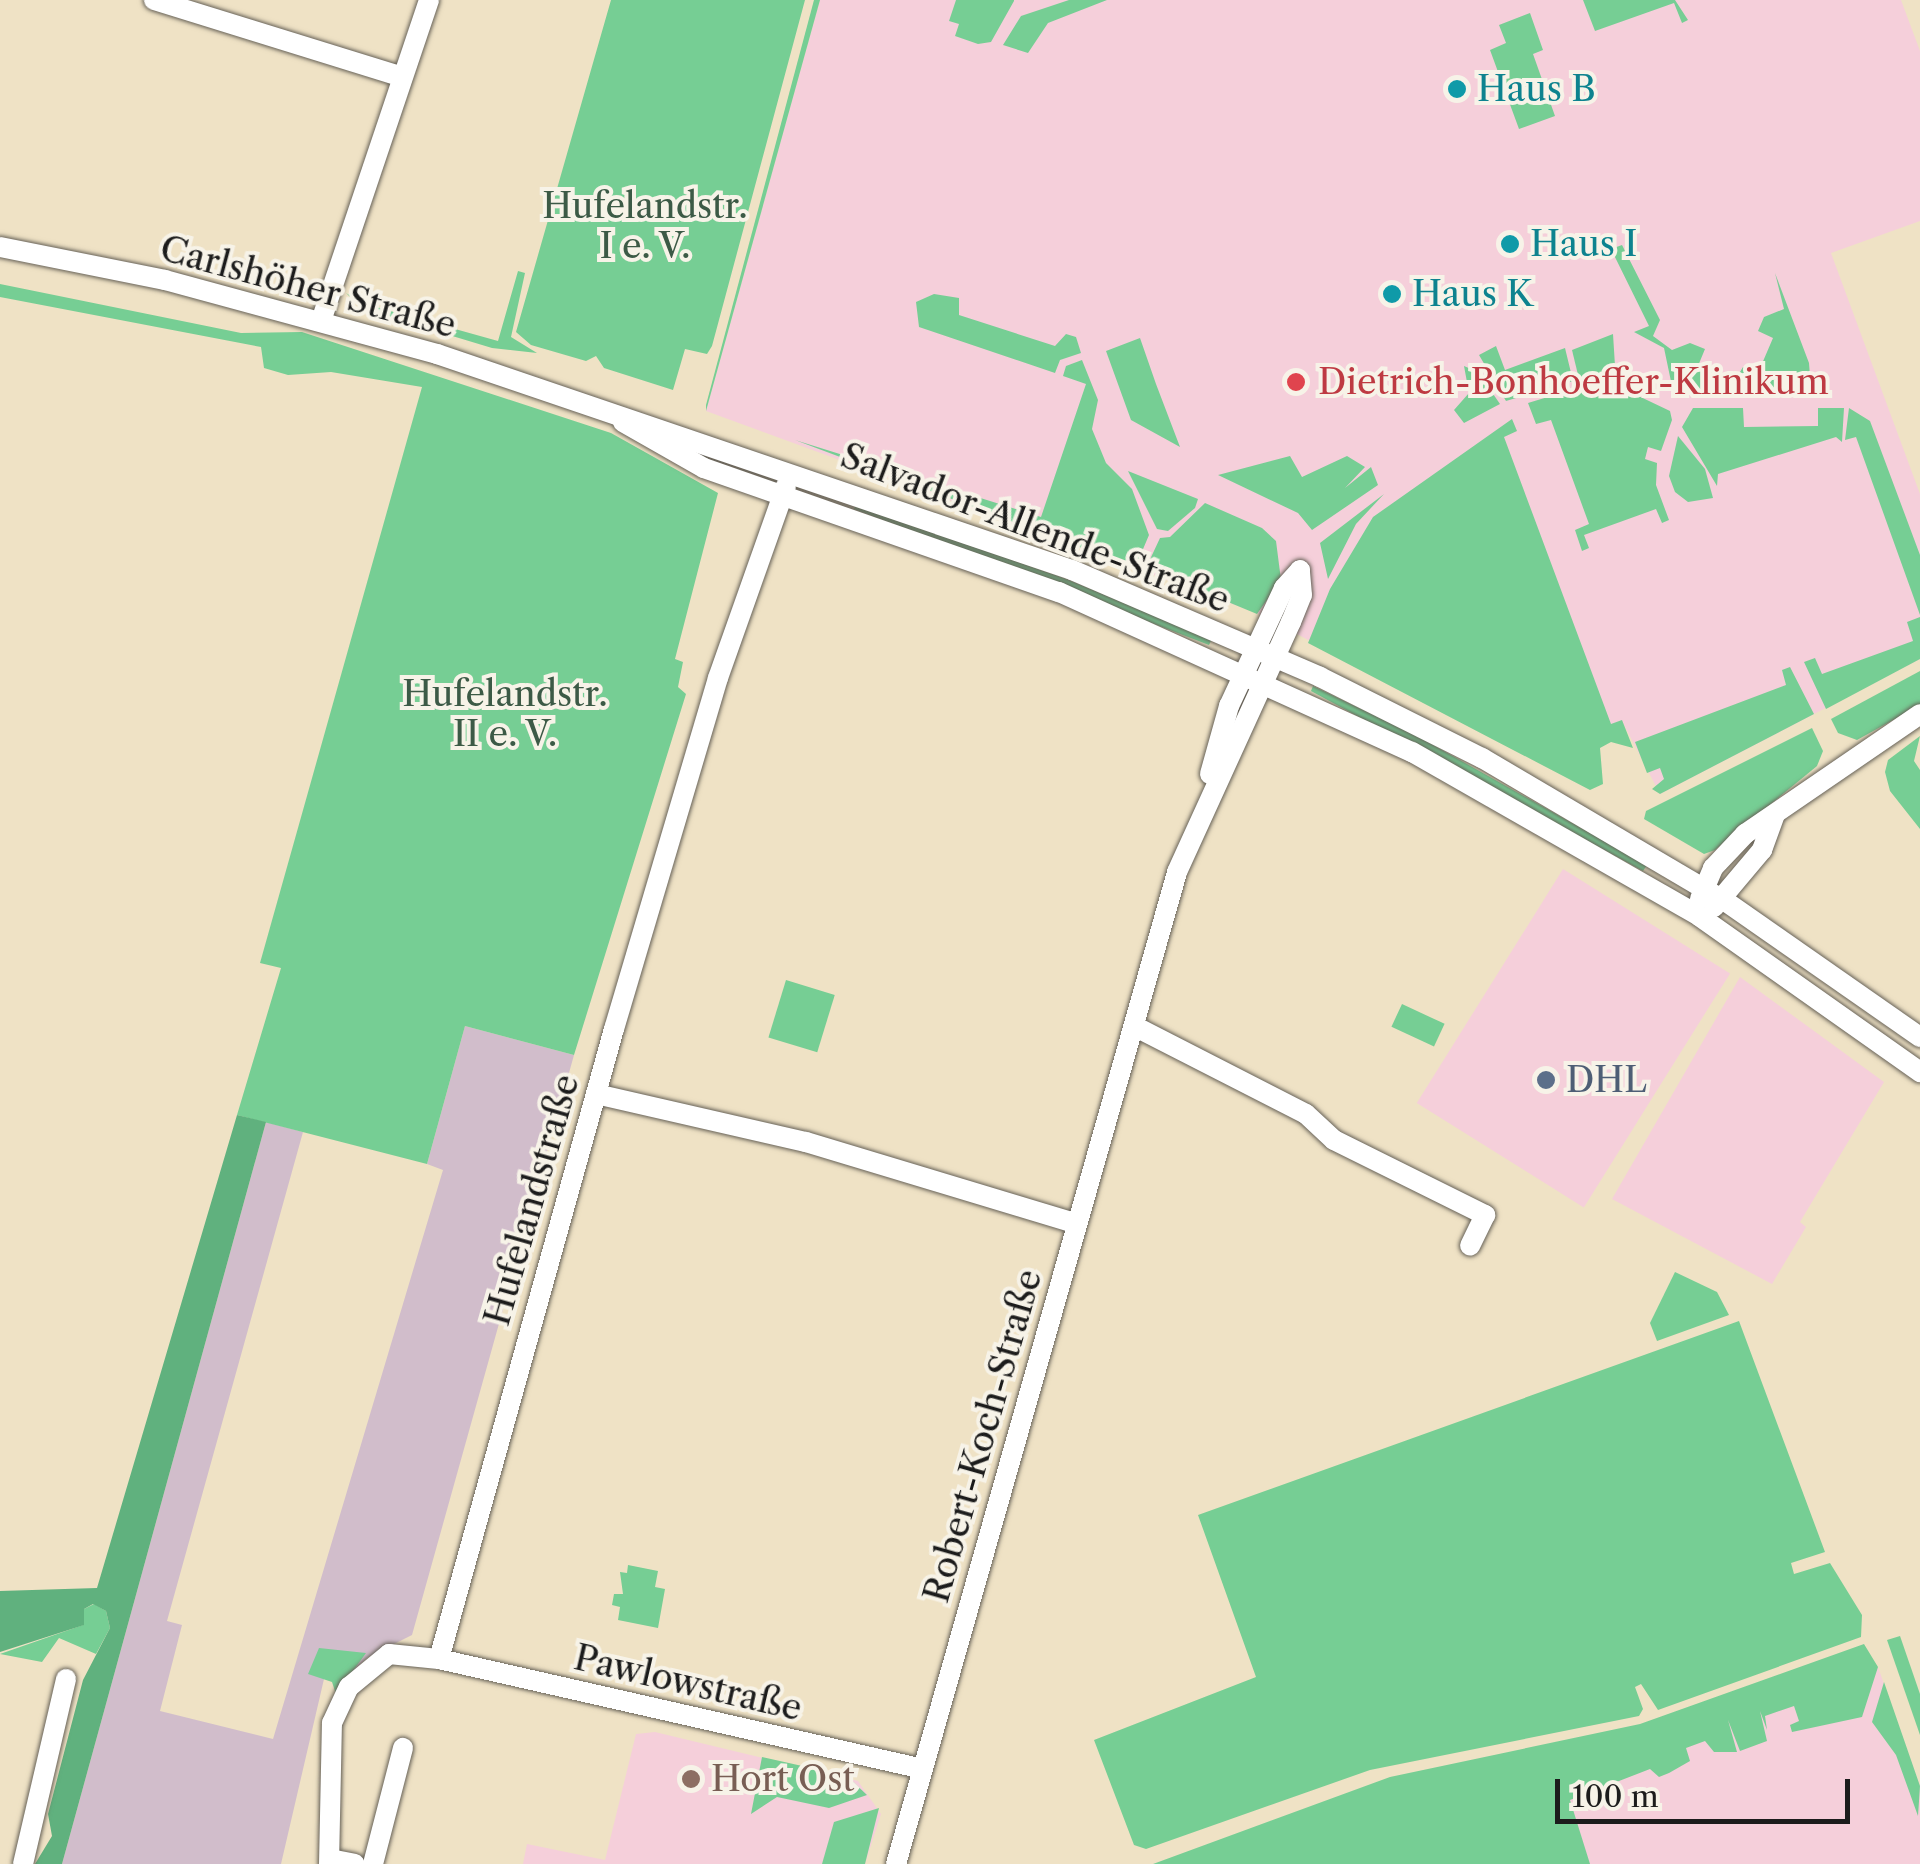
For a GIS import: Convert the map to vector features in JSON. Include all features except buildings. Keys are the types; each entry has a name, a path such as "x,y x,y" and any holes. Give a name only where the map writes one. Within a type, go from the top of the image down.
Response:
{"street":[{"path":"154,0 402,77"},
{"path":"321,321 429,0"},
{"name":"Carlshöher Straße","path":"0,248 321,321 596,406"},
{"name":"Salvador-Allende-Straße","path":"596,406 1072,570 1276,657 1482,758 1701,886 1920,1037"},
{"name":"Salvador-Allende-Straße","path":"596,406 704,468 1058,592 1266,681 1468,782 1699,916 1920,1072"},
{"name":"Salvador-Allende-Straße","path":"783,496 790,471"},
{"name":"Hufelandstraße","path":"439,1659 596,1094 718,678 783,496"},
{"name":"Salvador-Allende-Straße","path":"1244,672 1284,588 1300,570 1302,596 1266,681"},
{"name":"Robert-Koch-Straße","path":"896,1864 1134,1026 1244,672"},
{"name":"Robert-Koch-Straße","path":"1200,814 1266,681"},
{"path":"1699,916 1701,886 1745,834 1920,714"},
{"path":"1699,916 1725,901 1762,850 1776,815"},
{"path":"1134,1026 1306,1114 1334,1140 1486,1215 1470,1246"},
{"path":"596,1094 806,1142 1078,1224"},
{"path":"355,1864 330,1862 330,1746 338,1703 362,1671 388,1654 439,1659"},
{"name":"Pawlowstraße","path":"439,1659 923,1769"},
{"path":"23,1864 66,1679"},
{"path":"373,1864 403,1748"}],"shaded area":[{"name":"Dietrich-Bonhoeffer-Klinikum","path":"820,0 1901,0 1920,51 1920,221 1831,253 1920,494 1920,659 1660,794 1622,721 1573,780 1257,613 706,411"},
{"path":"1563,869 1730,973 1584,1207 1417,1103"},
{"path":"1740,977 1884,1082 1800,1222 1806,1227 1772,1284 1612,1199"},
{"path":"465,1026 574,1055 412,1635 368,1657 343,1681 324,1679 281,1864 62,1864 266,1122 303,1132 167,1621 182,1625 160,1711 273,1739 443,1170 427,1164"},
{"path":"1878,1667 1920,1786 1920,1864 1542,1864 1517,1795"},
{"path":"655,1732 858,1781 881,1814 865,1864 523,1864 527,1844 605,1860 636,1734"}],"green space":[{"name":"Hufelandstr. I e. V.","path":"611,0 805,0 712,346 707,354 685,349 673,390 604,368 596,356 586,361 531,345 516,332"},
{"path":"814,0 820,0 706,411 706,405"},
{"path":"956,0 1014,1 991,42 978,44 955,36 959,24 949,21"},
{"path":"1069,0 1107,0 1048,23 1028,53 1003,45 1021,16"},
{"path":"1583,0 1675,0 1688,20 1682,23 1674,3 1595,31"},
{"path":"1530,13 1543,50 1533,54 1555,116 1519,129 1490,50 1506,43 1499,25"},
{"path":"1622,245 1660,320 1653,336 1672,350 1690,343 1705,349 1698,366 1734,382 1743,367 1758,373 1773,338 1758,331 1764,317 1784,309 1775,273 1809,363 1811,389 1673,391 1664,348 1634,332 1649,326 1611,249"},
{"path":"518,271 525,273 511,337 537,353 492,348 363,309 346,293 362,303 498,341"},
{"name":"Hufelandstr. II e. V.","path":"0,284 241,333 302,332 611,433 718,493 675,659 683,662 678,687 686,694 574,1055 465,1026 427,1164 237,1115 281,968 260,963 422,387 331,372 288,375 264,368 261,347 0,297"},
{"path":"934,294 959,298 959,315 1055,346 1066,334 1076,337 1081,353 1060,360 1055,373 919,327 916,302"},
{"path":"1613,334 1615,366 1601,377 1579,379 1572,350"},
{"path":"1140,338 1180,447 1131,420 1106,351"},
{"path":"1496,346 1505,370 1565,348 1573,381 1506,401 1479,355"},
{"path":"1082,360 1098,400 1092,429 1106,463 1132,489 1149,535 1135,568 795,440 1041,517 1086,384 1063,376 1066,366"},
{"path":"1464,366 1478,372 1500,404 1464,423 1454,410 1469,393"},
{"path":"1574,389 1628,391 1670,411 1672,420 1661,451 1648,447 1645,459 1657,463 1656,485 1669,520 1662,523 1656,509 1584,535 1589,548 1582,551 1575,530 1589,524 1551,420 1536,424 1528,403"},
{"path":"1693,408 1743,408 1744,427 1818,426 1818,408 1844,408 1842,442 1836,437 1718,474 1717,486 1682,427"},
{"path":"1849,408 1870,421 1920,555 1920,615 1856,437 1845,440"},
{"path":"1512,419 1517,431 1504,437 1611,724 1622,720 1633,748 1611,742 1600,748 1603,784 1590,790 1308,643 1330,589 1373,517"},
{"path":"1678,436 1705,469 1713,498 1688,502 1675,492 1669,476"},
{"path":"1290,456 1302,477 1347,456 1365,467 1345,488 1371,467 1378,485 1312,530 1298,513 1218,475"},
{"path":"1128,471 1198,499 1195,508 1168,531 1157,529"},
{"path":"1384,494 1356,524 1328,579 1320,543"},
{"path":"1205,503 1262,528 1276,541 1281,580 1257,614 1146,568 1160,538 1170,537"},
{"path":"856,504 1066,579 1212,639 1209,645 854,509"},
{"path":"1920,617 1920,659 1826,709 1804,662 1815,658 1822,674 1913,641 1907,622"},
{"path":"1790,667 1814,714 1660,794 1652,789 1664,779 1660,768 1647,773 1635,742 1786,685 1782,670"},
{"path":"1920,671 1920,705 1857,740 1838,733 1831,719"},
{"path":"1313,686 1417,736 1647,865 1643,871 1311,691"},
{"path":"1812,728 1823,751 1817,766 1715,850 1704,854 1644,819 1646,811"},
{"path":"1920,736 1914,761 1920,770 1920,829 1890,791 1885,772 1888,760"},
{"path":"786,980 835,995 817,1052 768,1037"},
{"path":"1402,1004 1445,1024 1434,1047 1391,1027"},
{"path":"237,1115 266,1122 62,1864 35,1864 52,1836 48,1814 83,1680 110,1628 106,1611 93,1604 84,1609 84,1625 0,1652 0,1591 97,1588"},
{"path":"1675,1272 1717,1292 1729,1315 1657,1341 1650,1323"},
{"path":"1739,1321 1825,1552 1791,1563 1794,1574 1830,1563 1862,1615 1861,1637 1658,1710 1641,1684 1635,1687 1643,1709 1639,1716 1370,1770 1146,1849 1134,1845 1094,1740 1256,1677 1198,1515"},
{"path":"628,1565 658,1571 655,1587 665,1589 658,1628 618,1620 620,1607 612,1605 614,1594 623,1594 620,1572 627,1573"},
{"path":"94,1604 106,1611 110,1628 96,1654 59,1638 42,1662 0,1654 83,1625 84,1609"},
{"path":"1900,1636 1920,1694 1920,1735 1887,1640"},
{"path":"1864,1644 1878,1667 1862,1717 1792,1732 1790,1725 1799,1721 1794,1706 1765,1716 1767,1730 1760,1711 1767,1741 1740,1751 1728,1720 1737,1752 1714,1752 1705,1741 1686,1748 1690,1761 1669,1773 1659,1777 1650,1769 1570,1800 1590,1864 1153,1864 1390,1777 1640,1724"},
{"path":"319,1648 366,1653 336,1694 332,1682 308,1674"},
{"path":"1884,1682 1920,1786 1918,1816 1896,1755 1872,1722"},
{"path":"762,1757 847,1776 867,1795 829,1808 777,1797 751,1814"},
{"path":"879,1808 865,1864 822,1864 834,1822"}],"place":[{"name":"Haus B","path":"1457,89"},
{"name":"Haus I","path":"1510,244"},
{"name":"Haus K","path":"1392,294"},
{"name":"Dietrich-Bonhoeffer-Klinikum","path":"1296,382"},
{"name":"DHL","path":"1546,1080"},
{"name":"Hort Ost","path":"691,1779"}]}
